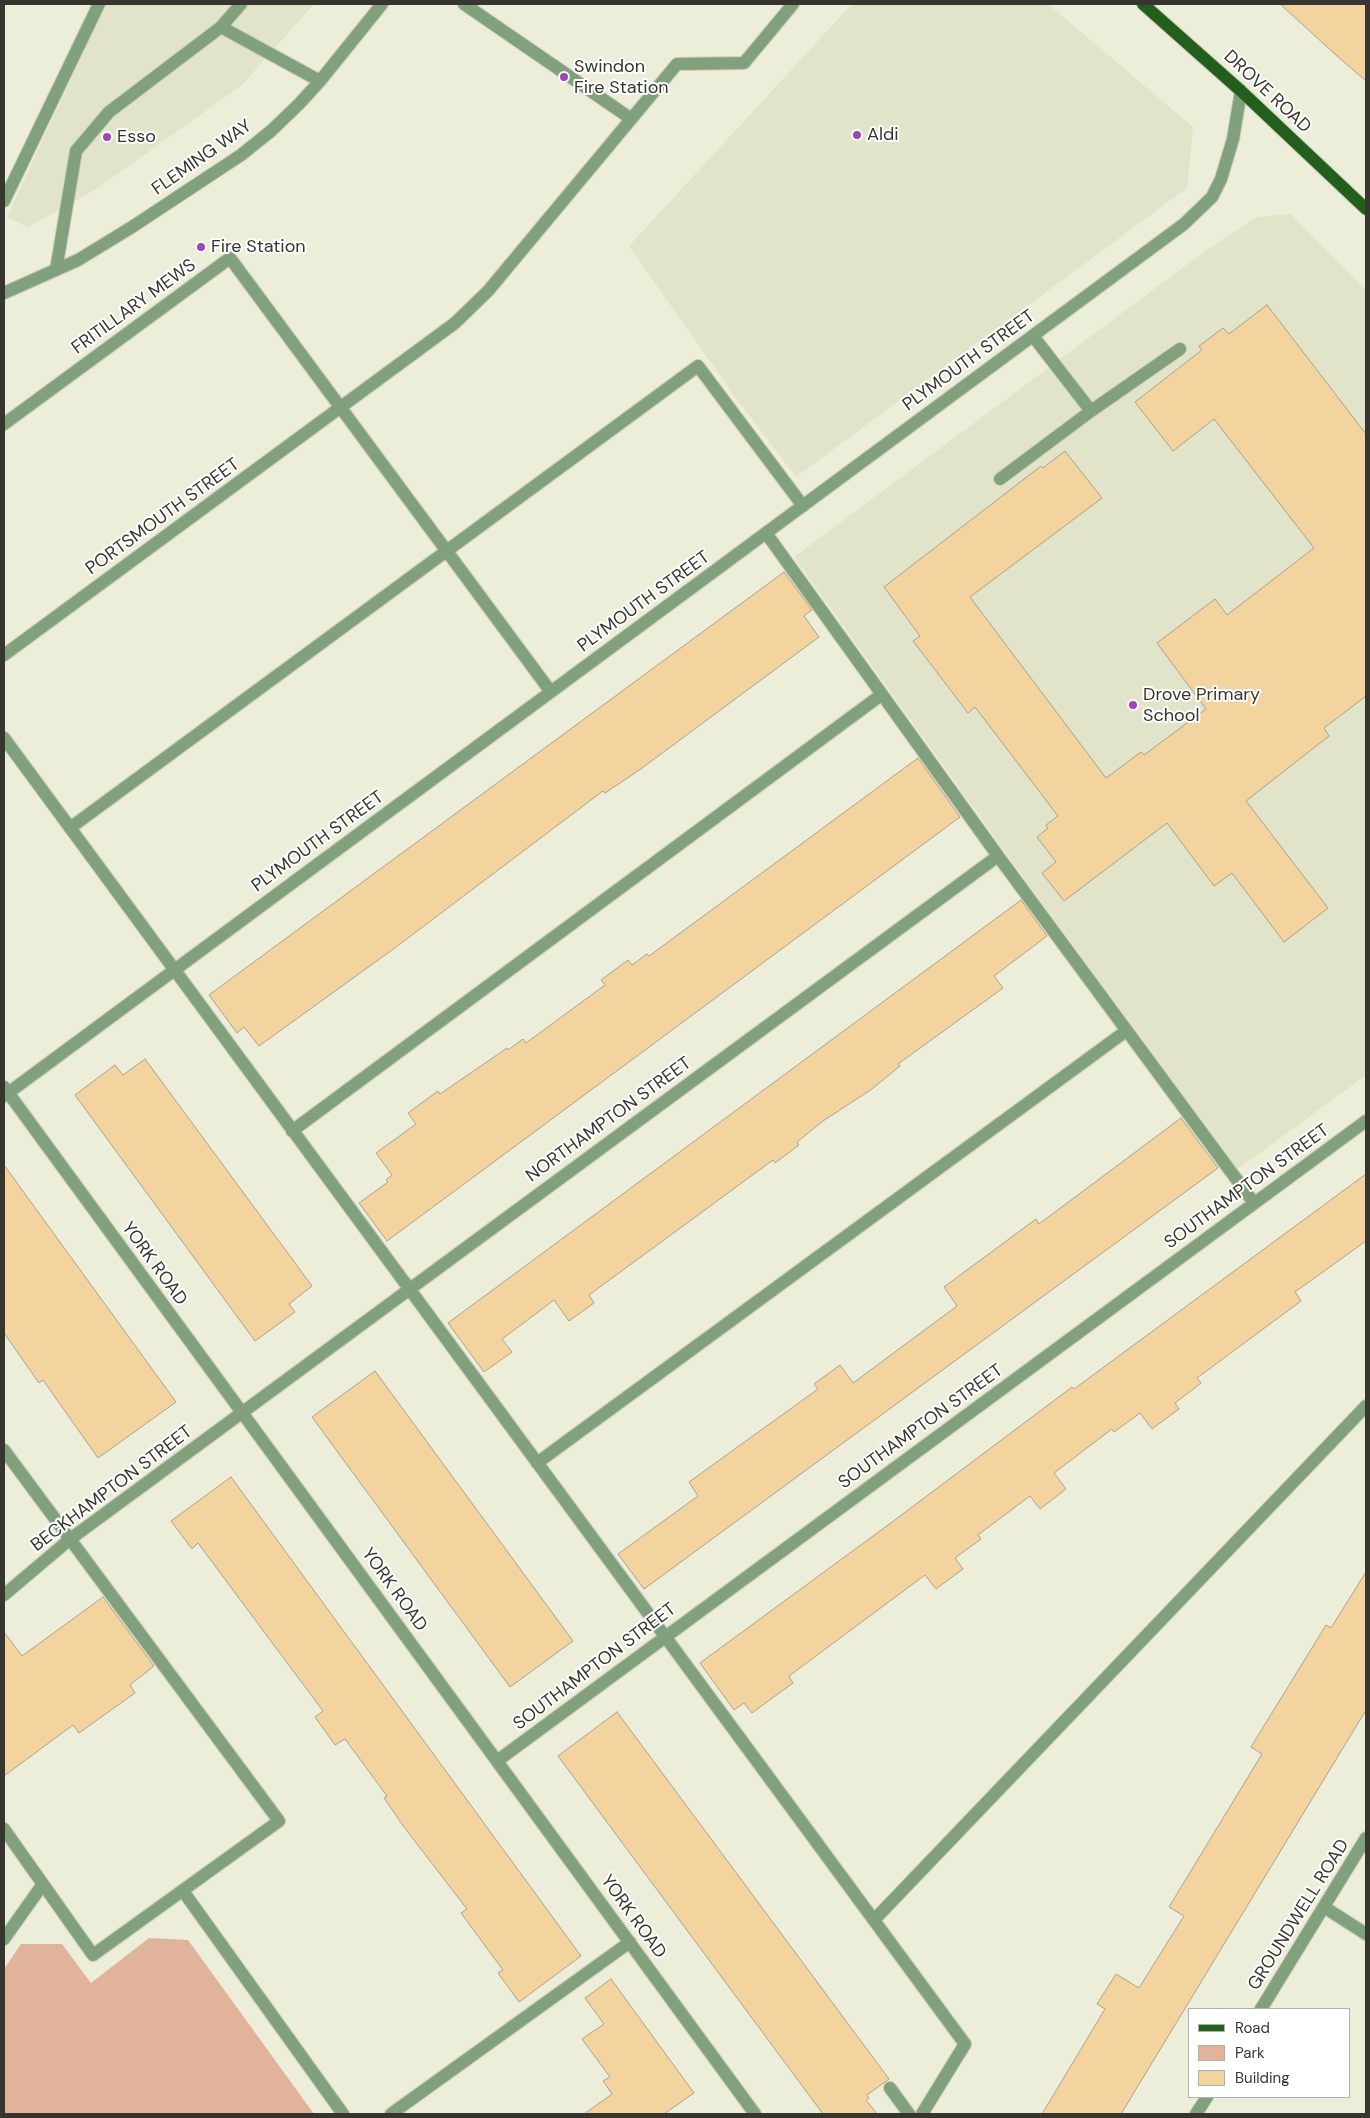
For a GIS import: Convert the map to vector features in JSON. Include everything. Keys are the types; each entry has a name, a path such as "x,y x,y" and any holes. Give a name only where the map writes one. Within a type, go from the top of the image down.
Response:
{"main road":[{"name":"DROVE ROAD","path":"1143,4 1241,91 1366,209"}],"street":[{"path":"4,201 99,4"},
{"path":"56,270 76,151 109,112 221,26 241,4"},
{"name":"FLEMING WAY","path":"4,294 78,260 132,227 240,155 271,131 320,81 382,4"},
{"path":"464,4 630,118"},
{"name":"PORTSMOUTH STREET","path":"4,655 343,408 455,323 488,291 676,64 744,63 793,4"},
{"path":"221,26 320,81"},
{"name":"PLYMOUTH STREET","path":"5,1092 174,970 1184,224 1212,197 1227,163 1241,91"},
{"name":"FRITILLARY MEWS","path":"4,424 230,258 343,408"},
{"path":"1032,336 1091,412"},
{"path":"1000,479 1180,349"},
{"path":"70,828 698,366 803,506"},
{"path":"343,408 551,692"},
{"path":"766,533 998,856 1254,1203"},
{"path":"292,1131 881,695"},
{"path":"4,738 965,2044 922,2114"},
{"name":"NORTHAMPTON STREET","path":"242,1412 998,856"},
{"path":"537,1463 1126,1030"},
{"name":"YORK ROAD","path":"5,1092 242,1412 755,2114"},
{"name":"SOUTHAMPTON STREET","path":"497,1761 1366,1121"},
{"path":"874,1920 1366,1406"},
{"name":"BECKHAMPTON STREET","path":"4,1595 70,1540 242,1412"},
{"path":"4,1450 279,1821 93,1955 4,1829"},
{"name":"GROUNDWELL ROAD","path":"1262,2008 1366,1838"},
{"path":"4,1939 43,1884"},
{"path":"183,1891 342,2114"},
{"path":"1324,1907 1366,1934"},
{"path":"391,2114 630,1942"},
{"path":"890,2088 909,2114"},
{"path":"1196,2114 1206,2098"}],"shaded area":[{"name":"Esso","path":"106,4 314,4 242,85 98,188 28,227 7,217"},
{"path":"852,4 1048,4 1193,127 1187,188 796,477 733,394 629,246"},
{"name":"Drove Primary School","path":"1290,214 1366,290 1366,1075 1238,1169 1026,881 794,557 1208,249 1257,217"}],"green space":[{"path":"149,1938 188,1940 314,2114 4,2114 4,1969 21,1944 62,1944 91,1983"}],"building":[{"path":"1280,4 1366,4 1366,81 1337,56"},
{"path":"1267,305 1366,434 1366,696 1324,728 1329,736 1246,801 1328,908 1284,942 1232,873 1214,886 1167,823 1064,901 1042,873 1056,862 1037,837 1048,828 1046,825 1058,816 975,707 968,713 913,641 920,636 884,587 1041,466 1043,468 1065,451 1102,498 970,597 1106,778 1141,752 1144,755 1206,709 1157,643 1215,599 1227,615 1314,548 1214,419 1173,451 1135,402 1202,350 1199,346 1223,328 1229,334"},
{"path":"784,572 812,610 804,616 819,637 638,771 605,793 603,791 392,950 259,1046 244,1027 237,1033 209,995"},
{"path":"918,758 960,817 387,1241 359,1203 388,1182 386,1180 392,1175 376,1153 416,1124 408,1113 438,1091 440,1094 507,1048 508,1050 523,1039 526,1043 605,985 601,980 628,960 632,965 647,954 649,956"},
{"path":"1021,900 1047,936 994,976 1003,988 898,1064 900,1066 872,1089 823,1121 797,1142 799,1145 775,1163 773,1160 589,1295 594,1303 569,1321 554,1300 502,1339 512,1352 484,1372 448,1323"},
{"path":"145,1059 312,1286 289,1304 295,1312 255,1341 75,1095 115,1065 123,1075"},
{"path":"1181,1118 1218,1168 644,1589 618,1554 698,1496 689,1482 818,1389 814,1384 840,1365 853,1383 957,1306 944,1287 1036,1219 1039,1224"},
{"path":"4,1165 176,1402 98,1458 43,1380 39,1383 4,1333"},
{"path":"1366,1174 1366,1241 1295,1292 1301,1301 1197,1378 1201,1383 1175,1403 1179,1409 1152,1429 1140,1413 1114,1432 1112,1429 1054,1473 1066,1489 1040,1509 1030,1496 978,1535 981,1539 955,1558 963,1569 936,1589 925,1575 789,1676 793,1683 752,1713 744,1703 734,1710 700,1663 1072,1387 1074,1389"},
{"path":"375,1371 573,1641 510,1687 312,1417"},
{"path":"231,1477 581,1956 519,2002 498,1973 503,1970 461,1913 467,1909 404,1827 384,1798 387,1796 345,1739 335,1745 315,1717 323,1711 198,1543 192,1549 171,1521"},
{"path":"1366,1572 1366,1710 1121,2114 1042,2114 1105,2009 1097,2004 1116,1974 1139,1988 1184,1916 1169,1907 1262,1754 1251,1747 1326,1625 1331,1628"},
{"path":"103,1597 154,1666 130,1685 135,1693 79,1733 73,1725 4,1776 4,1632 22,1656"},
{"path":"617,1712 889,2079 867,2095 869,2098 866,2100 877,2114 823,2114 558,1756"},
{"path":"611,1979 694,2093 664,2114 584,2114 612,2094 603,2081 610,2077 582,2039 604,2024 585,1998"}],"place":[{"name":"Swindon Fire Station","path":"564,77"},
{"name":"Aldi","path":"857,135"},
{"name":"Esso","path":"107,137"},
{"name":"Fire Station","path":"201,247"},
{"name":"Drove Primary School","path":"1133,705"}]}
